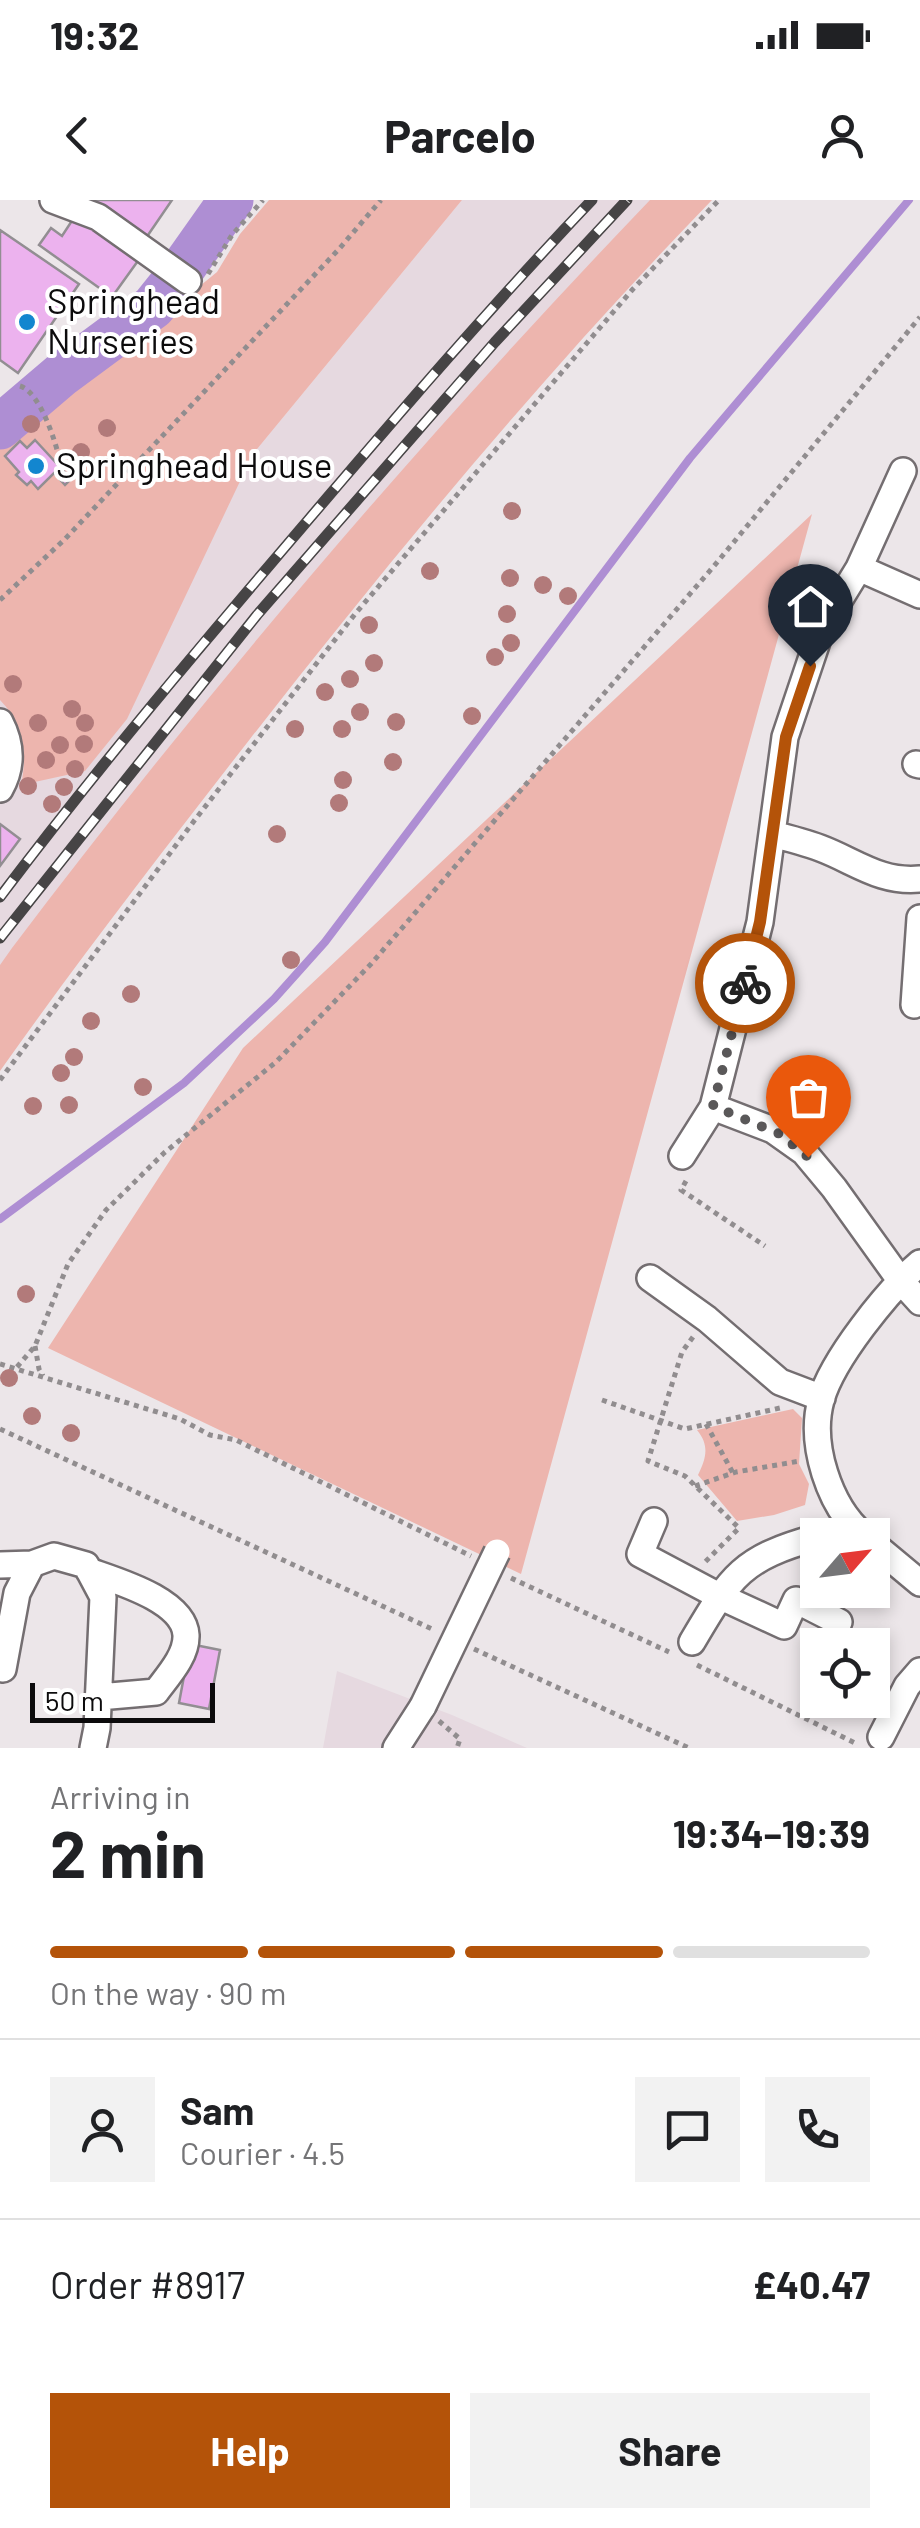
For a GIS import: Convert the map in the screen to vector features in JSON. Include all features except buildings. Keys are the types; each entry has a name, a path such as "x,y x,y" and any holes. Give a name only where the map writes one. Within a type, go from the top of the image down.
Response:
{"street":[{"path":"53,200 98,217 188,281"},
{"path":"682,1156 713,1106 760,922 786,737 822,630 858,568 903,472"},
{"path":"858,568 920,595"},
{"path":"0,722 10,754 0,789"},
{"path":"772,834 825,850 877,875 920,879"},
{"path":"914,1005 920,918"},
{"path":"713,1106 773,1130 799,1148 920,1302"},
{"path":"849,1518 834,1499 822,1456 822,1398 860,1332 900,1280 920,1263"},
{"path":"650,1278 707,1318 780,1382 822,1398"},
{"path":"654,1521 640,1554 784,1626 796,1600 839,1622"},
{"path":"692,1642 719,1596 748,1564 800,1542"},
{"path":"0,1564 32,1564 54,1556 86,1565 103,1596 94,1748"},
{"path":"890,1558 920,1583"},
{"path":"396,1748 428,1711 496,1563"},
{"path":"3,1669 17,1593 32,1564"},
{"path":"90,1571 140,1590 176,1611 186,1635 179,1660 156,1692 99,1698"},
{"path":"873,1742 920,1671"}],"path":[{"path":"188,281 208,275 232,235 263,200"},
{"path":"0,600 65,539 381,200"},
{"path":"0,1080 355,614 633,289 719,200"},
{"path":"17,1367 36,1346 68,1264 106,1210 164,1154 276,1062 371,964 714,566 920,317"},
{"path":"24,387 53,434 60,462"},
{"path":"682,1156 694,1164 681,1190 766,1246"},
{"path":"688,1580 739,1528 685,1476 648,1461 682,1352 707,1318"},
{"path":"36,1346 44,1377"},
{"path":"0,1364 180,1419 210,1436 236,1440 873,1742"},
{"path":"602,1400 685,1429 822,1398"},
{"path":"706,1424 732,1473"},
{"path":"0,1429 431,1629"},
{"path":"696,1486 732,1473 822,1456"},
{"path":"466,1645 689,1748"},
{"path":"428,1711 459,1739 457,1748"}],"shaded area":[{"path":"269,200 462,200 253,454 127,719 85,771 21,785 22,740 14,719 0,700 0,406 28,392 45,418 33,387 37,388 125,308 157,271 195,290 217,272 240,234","holes":["35,440 71,479 65,484 54,473 38,488 31,481 26,485 5,455 19,441 27,448"]},
{"path":"462,200 700,200 403,531 0,1049 0,664 253,454"},
{"path":"650,200 712,200 532,396 361,600 155,862 0,1071 0,965 12,948 163,754 320,565 482,380"},
{"path":"812,514 521,1574 48,1348 243,1048"},
{"path":"793,1409 802,1418 799,1464 809,1484 805,1505 737,1521 698,1475 705,1452 697,1430"},
{"path":"337,1671 452,1715 527,1748 323,1748"}],"waterway":[{"path":"183,268 231,200"},
{"path":"0,1219 184,1083 274,999 325,942 690,458 909,200"},
{"path":"0,427 61,375 153,307 173,282"}],"railway":[{"path":"0,897 113,753 269,566 448,358 592,200"},
{"path":"0,938 257,615 495,342 627,200"}],"way so far":[{"path":"745,983 713,1106 780,1134 808,1157"}],"place":[{"name":"Springhead Nurseries","path":"27,322"},
{"name":"Springhead House","path":"36,466"}],"route":[{"path":"745,983 760,922 786,737 810,666"}]}
